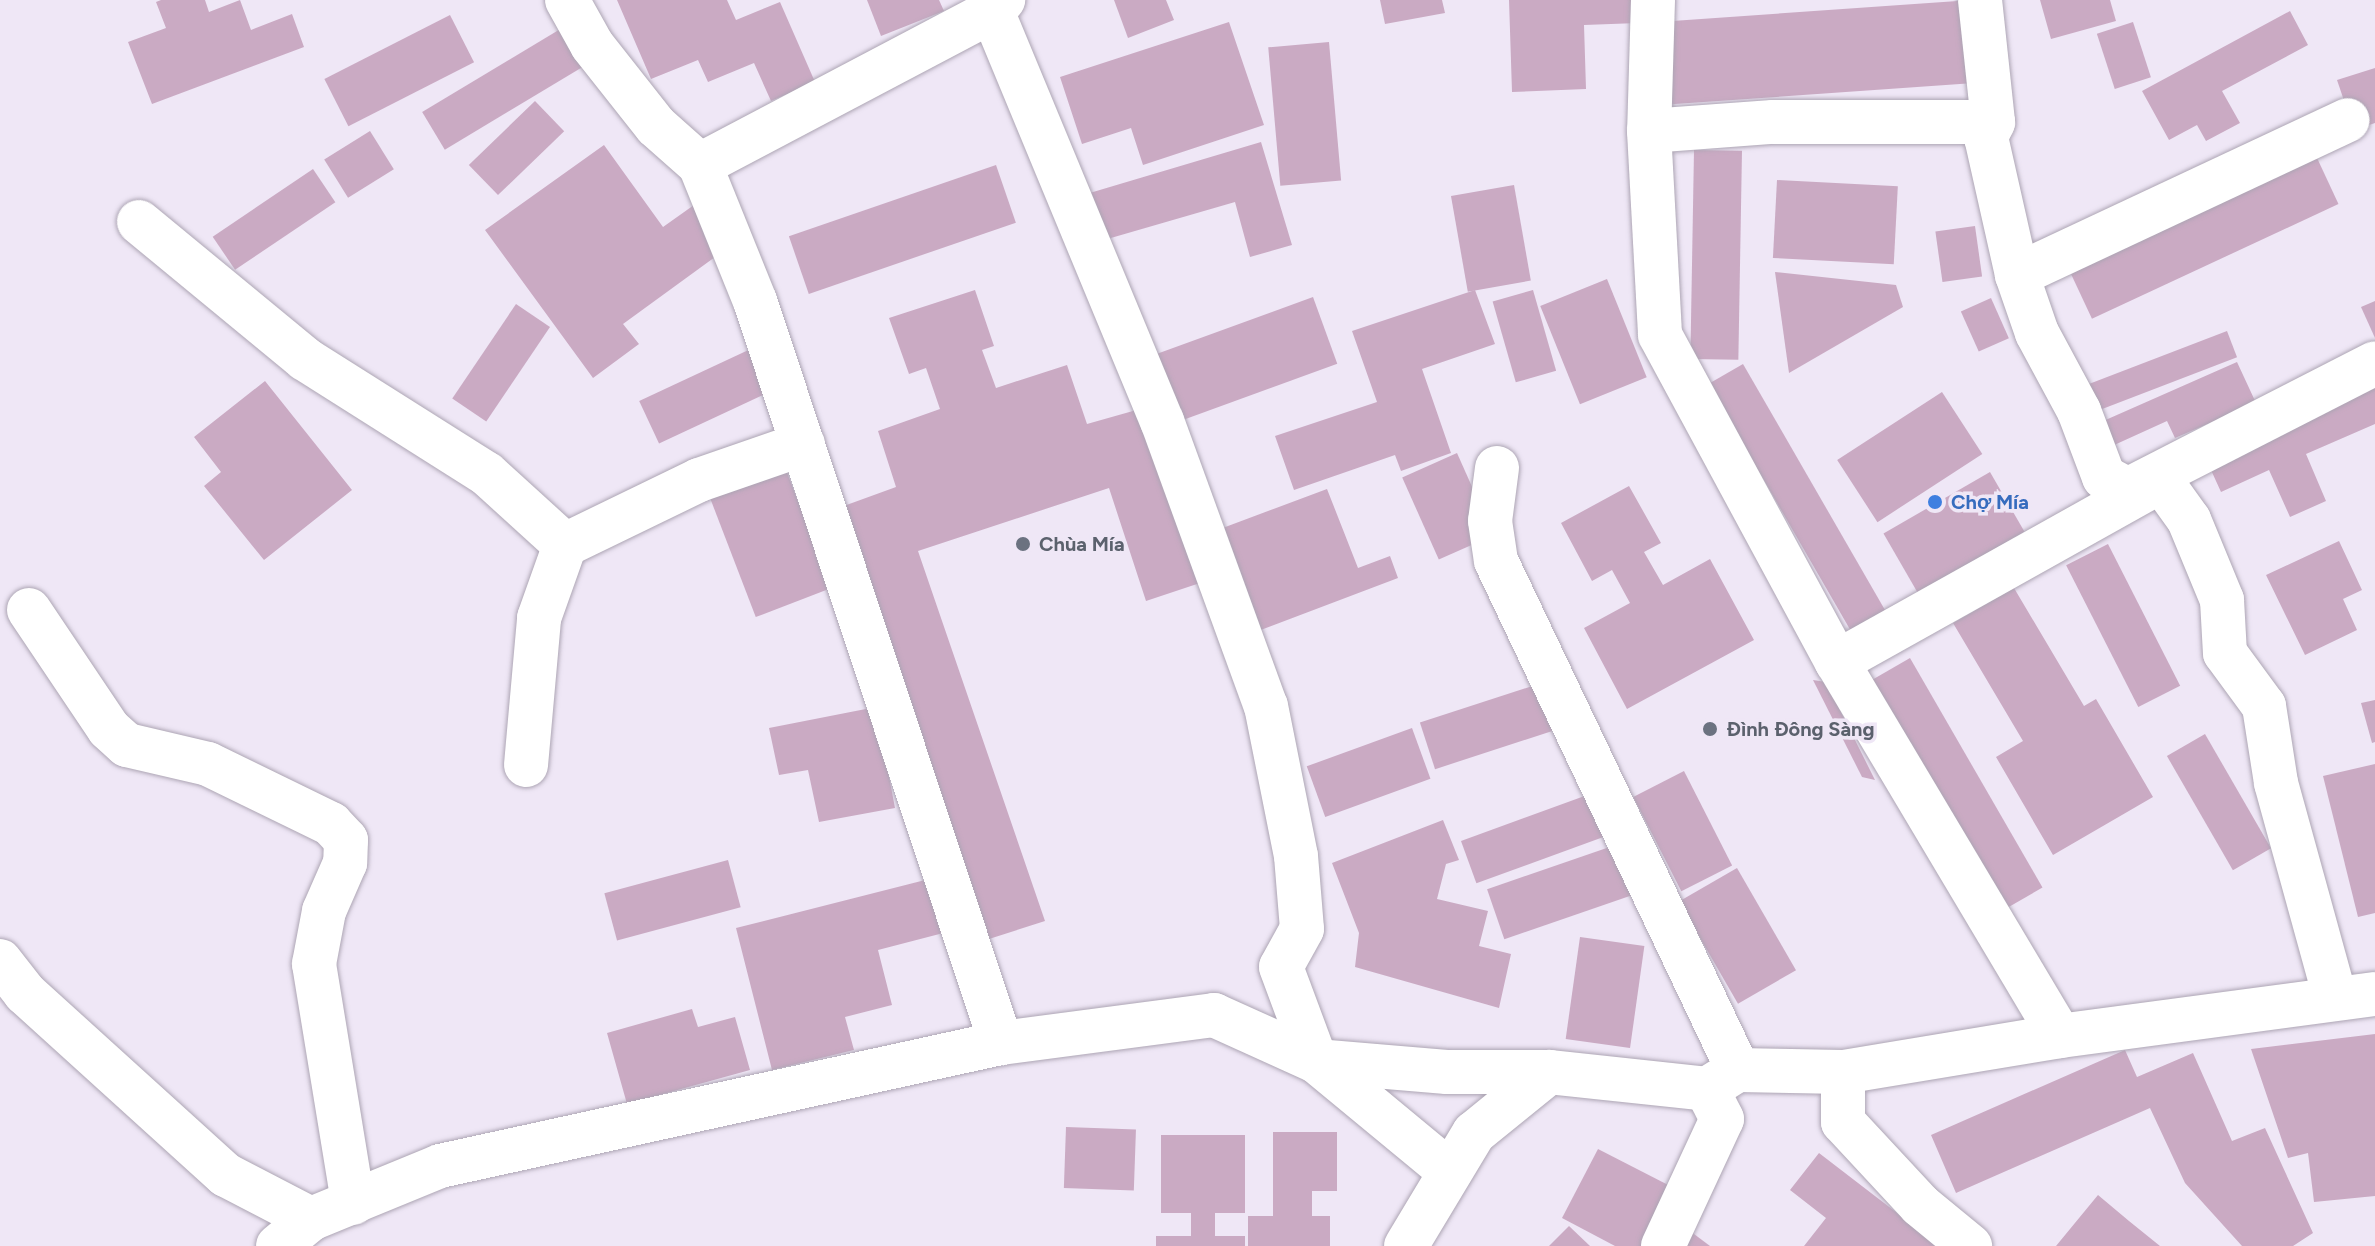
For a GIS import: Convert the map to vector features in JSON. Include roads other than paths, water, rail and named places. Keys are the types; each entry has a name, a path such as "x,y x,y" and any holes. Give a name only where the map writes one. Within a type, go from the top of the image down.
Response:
{"street":[{"path":"567,0 592,45 656,126 700,165 755,301 1001,1043"},
{"path":"1653,0 1649,131 1660,335 1837,662 2060,1036"},
{"path":"1980,0 1993,122 1986,137 2017,275 2037,333 2079,411 2104,477 2127,489 2149,483"},
{"path":"700,165 998,6 1162,421 1266,706 1296,856 1302,929 1281,967 1316,1061"},
{"path":"2017,275 2348,120"},
{"path":"1649,131 1773,122 1993,122"},
{"path":"139,222 305,359 487,474 565,545"},
{"path":"1837,662 2149,483 2375,363"},
{"path":"526,765 539,618 565,545 699,480 803,444"},
{"path":"1497,468 1490,521 1496,561 1723,1079 1722,1119 1663,1246"},
{"path":"1316,1061 1447,1072 1549,1072 1723,1079 1843,1072 2060,1036 2355,996 2276,783 2264,706 2225,653 2222,600 2189,520 2149,483"},
{"path":"29,610 109,729 127,745 208,764 331,824 346,840 345,863 324,911 314,964 353,1203"},
{"path":"0,961 25,993 226,1175 295,1233 353,1203 440,1166 1001,1043 1214,1015 1316,1061 1450,1172"},
{"path":"1406,1246 1474,1133 1549,1072"},
{"path":"1843,1072 1843,1122 1920,1205 1970,1246"}],"place":[{"name":"Chợ Mía","path":"1935,502"},
{"name":"Chùa Mía","path":"1023,544"},
{"name":"Đình Đông Sàng","path":"1710,729"}]}
